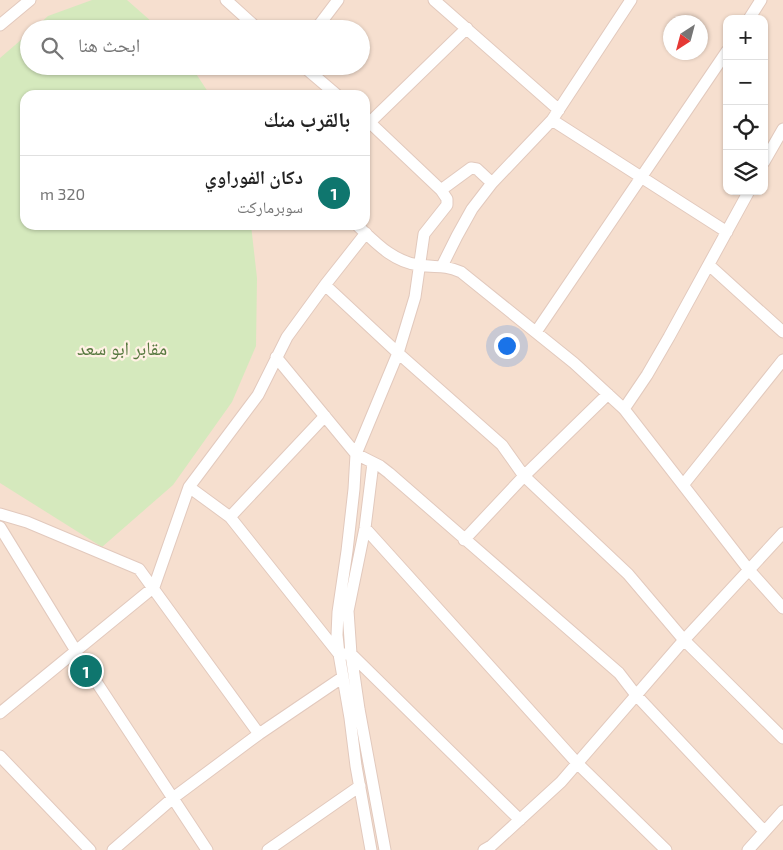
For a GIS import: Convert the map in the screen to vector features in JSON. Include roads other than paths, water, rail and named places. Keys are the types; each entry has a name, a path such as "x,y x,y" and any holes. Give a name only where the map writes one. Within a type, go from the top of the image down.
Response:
{"street":[{"path":"0,25 30,0"},
{"path":"226,0 248,20"},
{"path":"323,20 338,0"},
{"path":"434,0 559,110"},
{"path":"442,266 463,224 492,184 552,120 631,0"},
{"path":"752,15 762,0"},
{"path":"370,118 467,28"},
{"path":"536,332 723,57"},
{"path":"314,75 331,90"},
{"path":"552,120 727,232"},
{"path":"370,126 441,190 447,199 447,205 424,234 415,298 398,354 356,454 348,551 338,612 338,654 371,850"},
{"path":"768,155 783,129"},
{"path":"441,190 474,168 492,184"},
{"path":"624,409 647,375 747,195"},
{"path":"0,713 154,587 189,487 258,395 287,337 325,285 361,230"},
{"path":"363,230 395,258 421,266 451,268 468,277 608,394 624,409 749,570 783,608"},
{"path":"709,264 783,332"},
{"path":"325,285 398,354 502,445 524,476 628,574 684,640 783,738"},
{"path":"276,357 356,454 388,473 613,668 764,831"},
{"path":"683,486 783,360"},
{"path":"464,540 524,476 608,394"},
{"path":"230,517 325,416"},
{"path":"373,463 365,528 348,611 351,654 370,774 385,850"},
{"path":"189,487 230,517 338,654"},
{"path":"0,514 27,522 122,560 139,569 154,587 259,734"},
{"path":"0,527 76,651 207,850"},
{"path":"365,528 578,763 665,850"},
{"path":"490,849 561,782 684,640 783,533"},
{"path":"338,654 351,654 520,820"},
{"path":"114,850 173,798 259,734 342,677"},
{"path":"0,756 90,850"},
{"path":"268,850 360,786"},
{"path":"748,850 783,810"}],"place":[{"name":"دكان الفوراوي","path":"86,671"}],"park label":[{"name":"مقابر ابو سعد","path":"122,347"}]}
